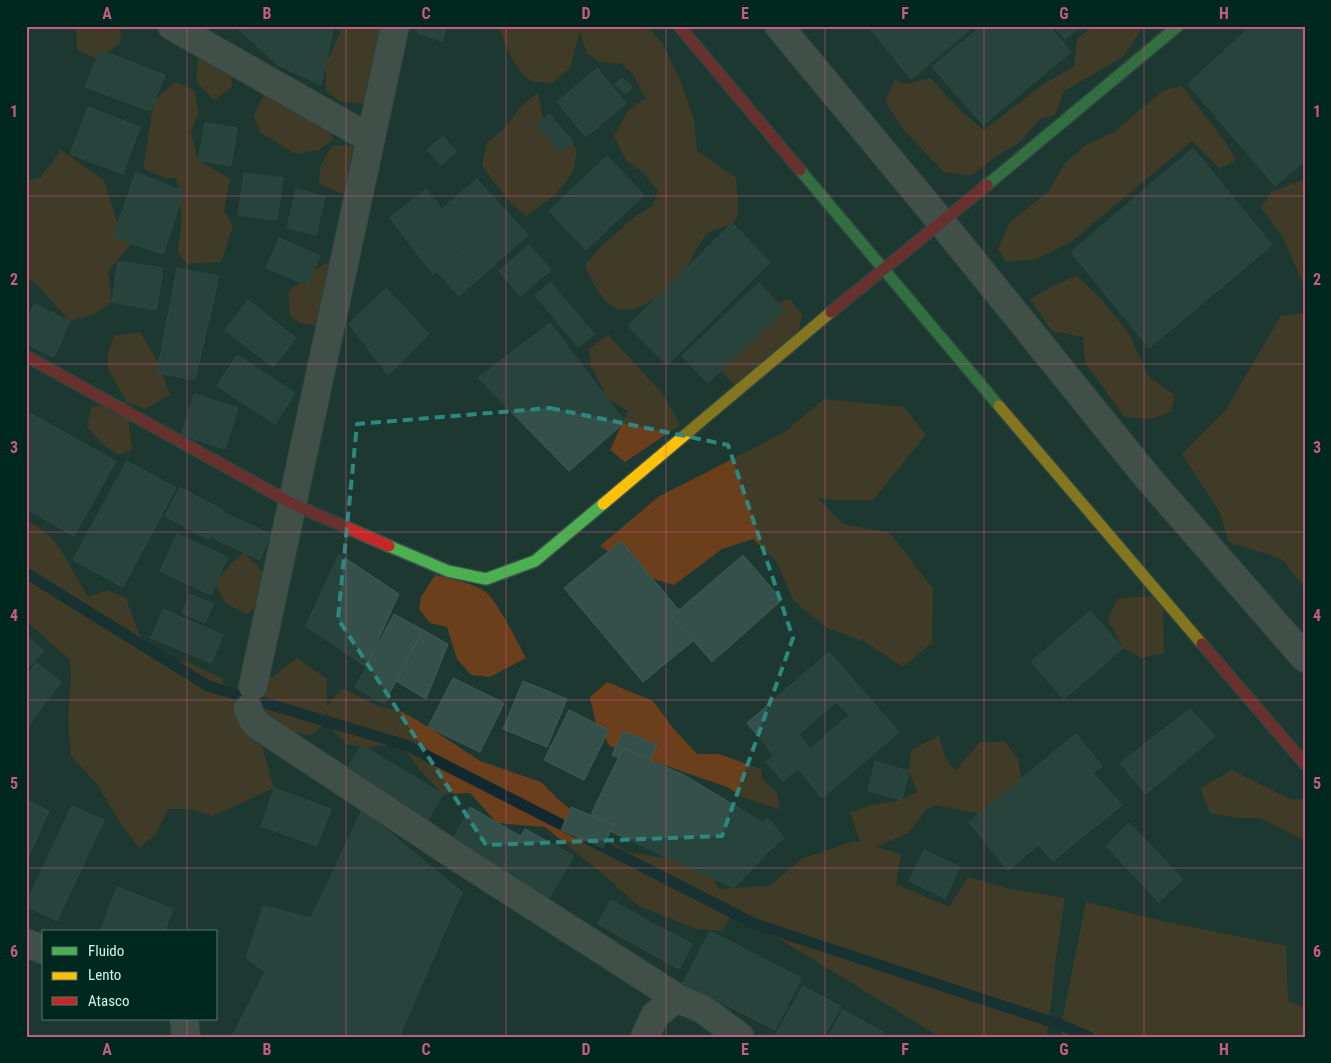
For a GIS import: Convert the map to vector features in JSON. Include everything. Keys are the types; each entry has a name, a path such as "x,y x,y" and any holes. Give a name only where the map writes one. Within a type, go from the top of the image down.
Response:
{"street":[{"path":"172,26 371,139"},
{"path":"395,26 250,698 254,720 259,726 471,866 677,998 704,1010 740,1037"},
{"path":"679,26 1126,556 1305,764"},
{"path":"779,26 942,223 1148,478 1305,658"},
{"path":"26,356 293,504 448,571 486,579 535,561 883,269 942,223 1178,26"},
{"path":"26,943 42,949"},
{"path":"645,1037 655,1015 677,998"},
{"path":"184,1020 186,1037"}],"highlighted area":[{"path":"550,408 728,445 793,638 722,836 486,845 338,619 357,424"}],"shaded area":[{"path":"76,26 120,26 121,43 96,59 77,50"},
{"path":"343,26 398,26 367,104 341,102 326,91 326,64"},
{"path":"499,26 579,26 580,30 588,26 646,26 662,43 681,82 694,120 697,151 736,178 738,209 735,221 708,233 679,276 663,293 642,306 632,309 621,309 612,306 600,293 585,265 601,247 634,217 652,206 658,191 644,173 626,160 614,136 628,111 645,98 634,76 622,64 601,62 587,54 580,31 570,68 552,83 530,80 523,75 514,62 503,40"},
{"path":"1093,26 1144,26 1123,57 1064,91 1055,115 1040,119 1019,143 995,157 971,176 944,172 902,128 885,101 895,80 907,84 930,78 962,112 984,130 1041,86 1074,66 1077,39"},
{"path":"214,50 231,67 232,87 214,100 196,82 198,58"},
{"path":"175,82 194,90 199,112 191,132 198,160 230,179 224,211 233,226 221,262 187,264 177,252 181,233 181,215 176,178 164,178 143,168 154,101"},
{"path":"1182,86 1224,140 1236,160 1220,169 1192,141 1071,242 1036,259 1006,262 998,249 1010,222 1049,191 1065,163 1087,144 1114,132 1164,90"},
{"path":"267,89 328,121 333,140 319,150 296,154 260,132 254,115"},
{"path":"538,93 543,119 565,133 577,150 573,172 556,194 526,216 507,199 482,166 487,143 504,129 523,104"},
{"path":"355,145 359,194 340,193 319,184 320,167 332,146"},
{"path":"61,150 104,180 118,224 132,243 108,271 112,302 95,314 70,321 35,283 26,277 26,181 41,177"},
{"path":"1305,179 1305,282 1302,281 1282,236 1261,208 1271,192"},
{"path":"332,260 326,327 300,323 290,316 288,292 314,270"},
{"path":"1077,276 1100,298 1128,332 1149,377 1175,395 1171,412 1151,419 1125,417 1085,363 1083,337 1052,331 1030,299 1053,286"},
{"path":"790,299 802,314 795,353 734,385 721,370 760,309"},
{"path":"1305,313 1305,588 1282,559 1229,542 1219,511 1182,454 1225,411 1281,316"},
{"path":"140,332 159,364 170,395 145,409 126,402 132,450 119,455 103,445 87,426 91,408 84,409 126,401 108,369 107,357 114,336"},
{"path":"609,334 663,394 680,425 625,462 610,450 628,411 608,399 591,366 589,349"},
{"path":"824,399 904,407 926,435 873,500 817,498 843,524 890,533 933,589 932,643 903,667 865,642 827,628 794,601 776,561 753,539 722,549 674,585 650,578 600,546 658,497 785,432"},
{"path":"26,521 47,533 63,553 88,597 107,590 126,598 143,645 161,657 192,664 222,678 228,699 243,678 267,681 297,658 327,679 327,707 342,688 378,706 403,712 480,761 541,782 560,801 627,852 671,859 715,879 718,889 770,886 801,859 854,841 860,842 850,812 873,805 902,800 917,792 909,771 911,750 939,736 945,757 955,771 980,742 1005,742 1018,758 1021,779 978,814 938,805 927,809 908,833 876,847 901,854 896,884 949,907 968,877 1011,889 1065,898 1047,1037 940,1037 755,924 730,917 722,931 697,929 639,906 545,827 497,823 470,793 443,794 423,774 401,744 365,747 346,744 332,729 327,711 327,721 312,735 285,731 254,720 274,788 213,816 190,809 168,809 155,835 139,848 119,821 97,784 71,756 68,718 71,676 70,660 26,621"},
{"path":"244,553 262,571 268,586 260,602 247,615 225,602 215,585 229,565"},
{"path":"435,575 467,583 486,592 501,613 526,658 490,677 471,675 457,659 447,627 430,623 419,609 421,597"},
{"path":"1163,597 1164,653 1141,658 1123,648 1108,620 1117,599"},
{"path":"607,682 653,701 672,727 697,754 719,754 761,769 762,779 777,793 780,809 744,798 727,787 610,746 596,724 590,697"},
{"path":"1232,770 1292,800 1305,798 1305,841 1260,818 1238,818 1210,813 1200,788"},
{"path":"1086,902 1167,922 1286,946 1288,1001 1305,1008 1305,1037 1061,1037 1061,1025"}],"building":[{"path":"235,26 334,26 321,85 278,65"},
{"path":"419,26 447,26 442,41 417,33"},
{"path":"868,26 974,26 911,79"},
{"path":"982,26 1049,26 1071,52 983,125 932,67"},
{"path":"1054,26 1081,26 1065,39"},
{"path":"1251,26 1305,26 1305,161 1275,186 1188,84"},
{"path":"100,50 165,75 150,111 85,87"},
{"path":"597,68 626,103 586,137 557,102"},
{"path":"621,78 632,86 627,94 615,85"},
{"path":"88,107 140,127 123,174 70,154"},
{"path":"549,114 573,142 560,153 537,125"},
{"path":"205,123 237,128 231,166 198,160"},
{"path":"443,136 456,152 441,165 427,150"},
{"path":"1193,148 1272,245 1149,348 1071,252"},
{"path":"607,156 644,195 586,250 549,211"},
{"path":"136,172 184,192 163,254 113,237"},
{"path":"244,173 283,178 277,220 238,215"},
{"path":"477,179 528,235 459,296 406,239"},
{"path":"296,189 325,197 316,235 287,228"},
{"path":"426,189 470,245 433,274 390,218"},
{"path":"732,223 770,262 667,365 628,326"},
{"path":"279,238 320,256 307,285 266,268"},
{"path":"529,245 551,270 520,296 499,271"},
{"path":"118,261 163,268 156,310 112,302"},
{"path":"177,268 219,276 195,380 157,373"},
{"path":"550,282 594,334 578,347 535,295"},
{"path":"759,283 785,310 708,383 682,356"},
{"path":"386,288 429,334 388,375 349,324"},
{"path":"248,300 296,338 273,367 225,330"},
{"path":"34,304 70,321 54,357 26,344 26,322"},
{"path":"550,323 625,422 569,471 478,378"},
{"path":"237,355 295,393 275,424 217,386"},
{"path":"194,394 238,408 225,449 181,435"},
{"path":"26,411 116,461 74,536 26,509"},
{"path":"127,461 176,488 123,587 73,560"},
{"path":"180,487 224,511 209,540 165,516"},
{"path":"224,513 271,534 260,560 212,538"},
{"path":"177,534 228,557 211,595 160,571"},
{"path":"621,541 700,635 643,682 564,588"},
{"path":"339,554 399,594 366,667 306,626"},
{"path":"743,555 782,600 712,662 672,616"},
{"path":"190,594 213,604 205,623 182,613"},
{"path":"163,609 223,635 211,663 151,638"},
{"path":"1090,611 1123,648 1064,699 1031,662"},
{"path":"394,614 423,630 384,704 355,688"},
{"path":"423,630 448,644 426,699 396,681"},
{"path":"26,635 44,651 26,670"},
{"path":"829,652 899,732 822,798 798,769 783,781 766,762 774,756 747,723","holes":["836,702 849,715 810,749 799,734"]},
{"path":"36,663 61,682 26,729 26,676"},
{"path":"453,678 504,703 480,752 428,727"},
{"path":"523,681 567,699 547,747 503,729"},
{"path":"1190,709 1215,736 1146,794 1120,763"},
{"path":"569,710 609,730 584,780 544,760"},
{"path":"623,731 657,745 646,770 612,755"},
{"path":"1076,734 1102,766 1056,804 1030,772"},
{"path":"1065,743 1122,805 1053,861 1038,845 1008,871 969,822"},
{"path":"361,745 443,794 426,823 344,774"},
{"path":"623,748 684,775 780,833 770,850 734,888 588,821"},
{"path":"875,761 909,771 902,800 868,791"},
{"path":"274,788 331,809 317,846 261,826"},
{"path":"26,800 49,811 26,862"},
{"path":"72,806 104,820 57,921 26,906 26,903"},
{"path":"470,807 522,837 502,868 453,839"},
{"path":"571,807 613,825 603,848 561,830"},
{"path":"362,810 462,892 399,1037 232,1037 265,972 246,958 263,906 311,918"},
{"path":"768,818 784,838 770,850 753,830"},
{"path":"1129,823 1183,879 1159,902 1106,846"},
{"path":"525,829 574,856 548,900 502,868"},
{"path":"924,850 960,867 945,898 909,881"},
{"path":"117,887 173,909 165,930 101,930"},
{"path":"611,900 654,924 641,948 598,924"},
{"path":"654,924 692,944 679,969 641,948"},
{"path":"710,931 801,978 775,1030 683,983"},
{"path":"803,986 841,1007 824,1037 774,1037"},
{"path":"843,1010 883,1032 880,1037 828,1037"}],"waterway":[{"path":"26,573 208,686 406,745 576,832"},
{"path":"590,840 755,924 1061,1025 1089,1037"}],"traffic: fast":[{"path":"987,185 1178,26"},
{"path":"800,170 999,406"},
{"path":"389,546 448,571 486,579 535,561 603,504"}],"traffic: slow":[{"path":"603,504 831,312"},
{"path":"999,406 1202,644"}],"traffic: jam":[{"path":"679,26 800,170"},
{"path":"831,312 987,185"},
{"path":"26,356 293,504 389,546"},
{"path":"1202,644 1305,764"}]}
